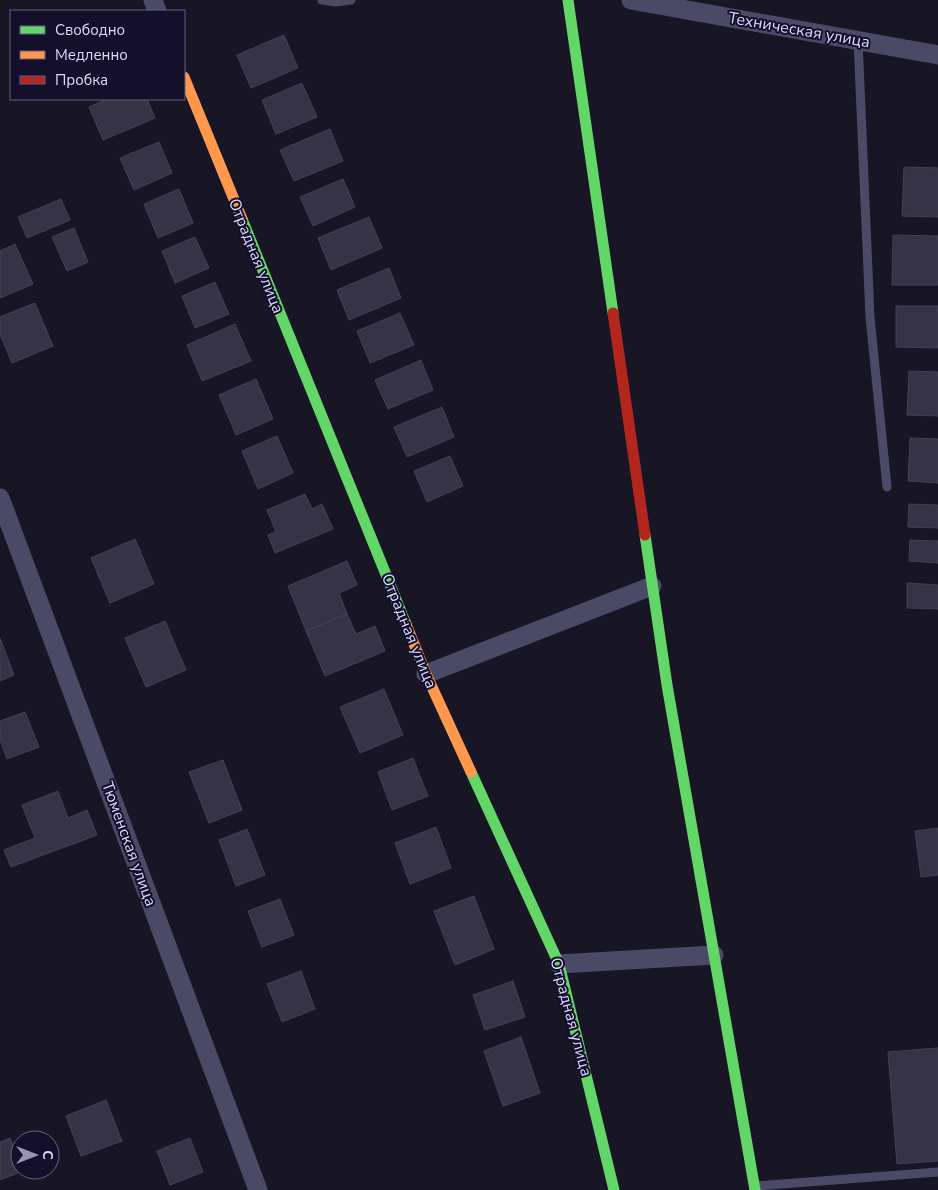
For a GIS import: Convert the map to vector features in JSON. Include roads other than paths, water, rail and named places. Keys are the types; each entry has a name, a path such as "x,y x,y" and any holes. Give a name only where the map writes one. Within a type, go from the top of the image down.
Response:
{"main road":[{"path":"568,0 667,685 755,1188"},
{"name":"Отрадная улица","path":"185,79 426,674 559,964 614,1190"}],"street":[{"name":"Техническая улица","path":"631,0 938,55"},
{"name":"Тюменская улица","path":"0,498 258,1190"},
{"path":"426,674 652,586"},
{"path":"559,964 714,954"}],"lane":[{"path":"322,0 336,2 351,0"},
{"path":"858,40 870,317 887,487"},
{"path":"755,1188 938,1172"}]}
